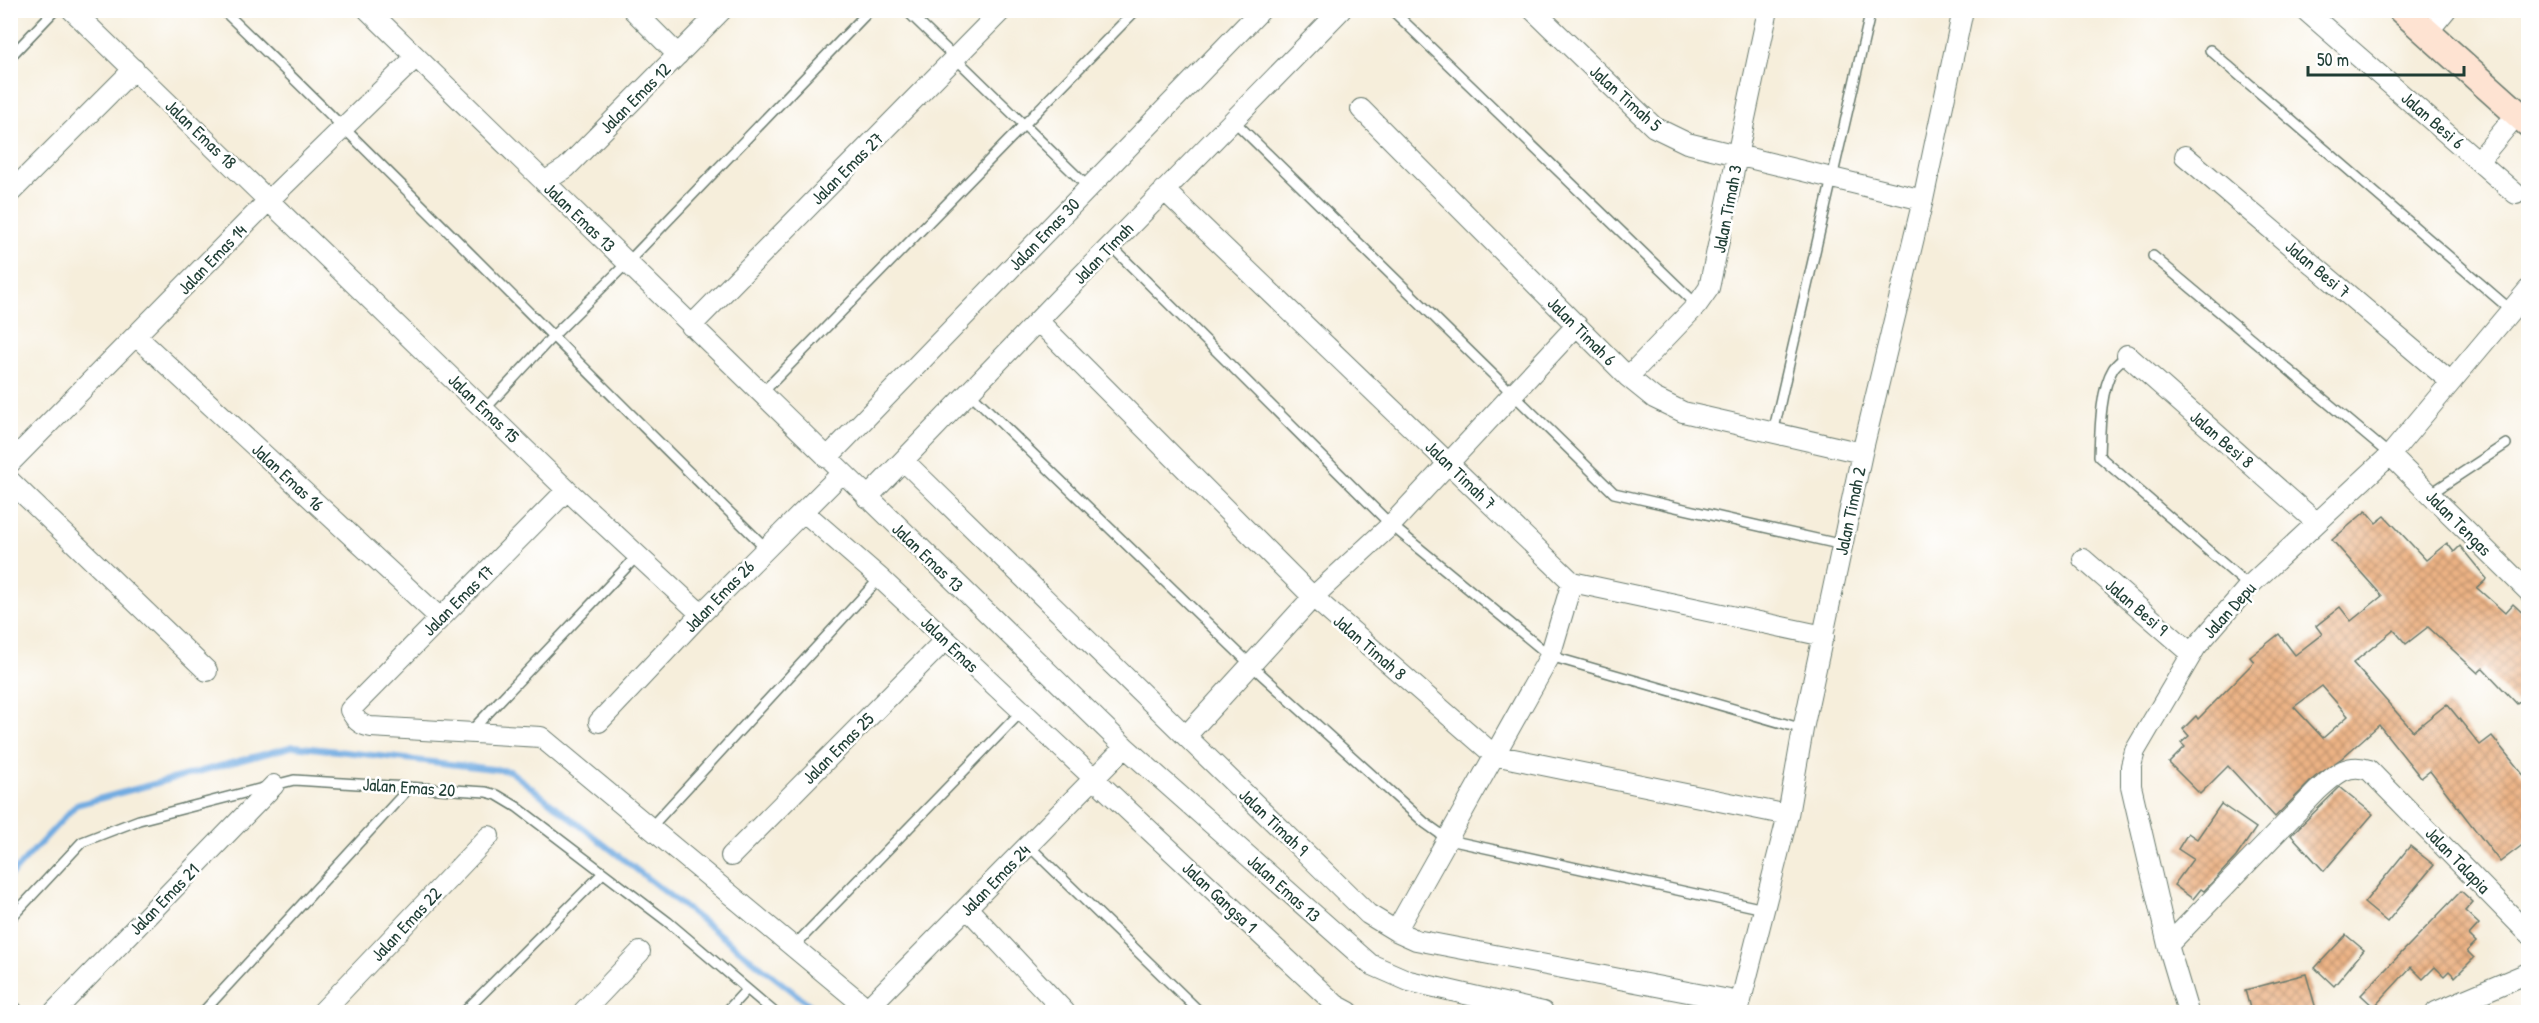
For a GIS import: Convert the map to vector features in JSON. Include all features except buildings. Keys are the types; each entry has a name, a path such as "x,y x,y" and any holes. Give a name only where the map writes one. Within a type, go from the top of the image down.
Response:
{"street":[{"name":"Jalan Emas 18","path":"72,10 269,200"},
{"name":"Jalan Emas 13","path":"368,10 1125,747 1370,964 1409,981 1543,1012"},
{"path":"633,10 678,55"},
{"name":"Jalan Emas 12","path":"544,182 566,168 722,10"},
{"name":"Jalan Emas 27","path":"691,326 1002,10"},
{"name":"Jalan Emas 30","path":"826,458 1261,10"},
{"name":"Jalan Timah","path":"867,498 968,391 1341,10"},
{"name":"Jalan Timah 5","path":"1533,10 1654,127 1687,143 1923,200"},
{"name":"Jalan Timah 3","path":"1628,377 1697,305 1709,288 1768,10"},
{"name":"Jalan Timah 2","path":"1739,1007 1788,815 1803,729 1862,453 1923,200 1963,10"},
{"name":"Jalan Besi 6","path":"2305,10 2516,194"},
{"path":"2402,10 2523,115"},
{"path":"2427,33 2446,10"},
{"name":"Jalan Emas 14","path":"10,463 269,200 416,57"},
{"path":"10,193 134,69"},
{"name":"Jalan Timah 6","path":"1361,109 1628,377 1654,398 1683,412 1862,453"},
{"name":"Jalan Besi 6","path":"2479,160 2523,115"},
{"name":"Jalan Besi 7","path":"2185,156 2451,382"},
{"name":"Jalan Timah 7","path":"1164,190 1572,582"},
{"name":"Jalan Emas 15","path":"269,200 567,490 701,614"},
{"name":"Jalan Depu","path":"2187,1012 2168,945 2131,786 2131,766 2135,751 2192,654 2249,586 2390,455 2529,290"},
{"name":"Jalan Timah 8","path":"1038,322 1313,597 1494,755 1788,815"},
{"path":"1186,736 1313,597 1391,525 1450,464 1577,325"},
{"name":"Jalan Emas 16","path":"136,336 440,618"},
{"name":"Jalan Besi 8","path":"2127,355 2317,523"},
{"name":"Jalan Tengas","path":"2390,455 2529,591"},
{"name":"Jalan Timah 9","path":"904,461 1368,914 1416,940 1739,1007"},
{"name":"Jalan Emas 26","path":"599,722 701,614 842,473"},
{"path":"10,481 207,671"},
{"name":"Jalan Emas 17","path":"471,731 371,727 361,725 350,710 567,490"},
{"name":"Jalan Emas","path":"804,512 880,578 1094,778"},
{"name":"Jalan Besi 9","path":"2084,559 2192,654"},
{"path":"1396,931 1550,656 1572,582 1824,636"},
{"name":"Jalan Emas 25","path":"731,856 945,640"},
{"path":"471,731 541,737 794,946 866,1011"},
{"name":"Jalan Emas 24","path":"866,1011 1125,747"},
{"name":"Jalan Talapia","path":"2168,945 2317,791 2341,771 2350,767 2362,767 2369,770 2529,933"},
{"name":"Jalan Gangsa 1","path":"1094,778 1336,1005 1347,1012"},
{"name":"Jalan Emas 21","path":"54,1012 274,785"},
{"name":"Jalan Emas 22","path":"322,1012 489,836"},
{"path":"967,908 1065,1012"},
{"path":"583,1012 640,952"},
{"path":"2436,1012 2529,973"}],"lane":[{"path":"10,57 55,10"},
{"path":"223,10 344,126 552,337 766,548"},
{"path":"485,409 870,10"},
{"path":"906,10 1089,188"},
{"path":"760,394 1136,10"},
{"path":"1392,10 1697,305"},
{"path":"1773,433 1871,10"},
{"path":"2210,50 2512,311"},
{"path":"1233,120 1614,493 1843,545"},
{"path":"1111,246 1391,525 1550,656 1803,729"},
{"path":"2153,256 2390,455"},
{"path":"2127,355 2113,369 2105,396 2100,420 2099,456 2249,586"},
{"path":"968,391 1251,665 1425,823 1449,840 1764,909"},
{"path":"2430,494 2506,444"},
{"path":"471,731 638,555"},
{"path":"650,828 880,578"},
{"path":"794,946 1021,712"},
{"name":"Jalan Emas 20","path":"10,919 82,842 90,837 139,820 274,785 294,780 497,795 517,807 668,922 774,1012"},
{"path":"203,1012 410,787"},
{"path":"1028,845 1200,1012"},
{"path":"464,1012 603,873"},
{"path":"726,1012 747,989"}],"waterway":[{"path":"10,876 76,805 294,746 510,771 819,1012"}]}
